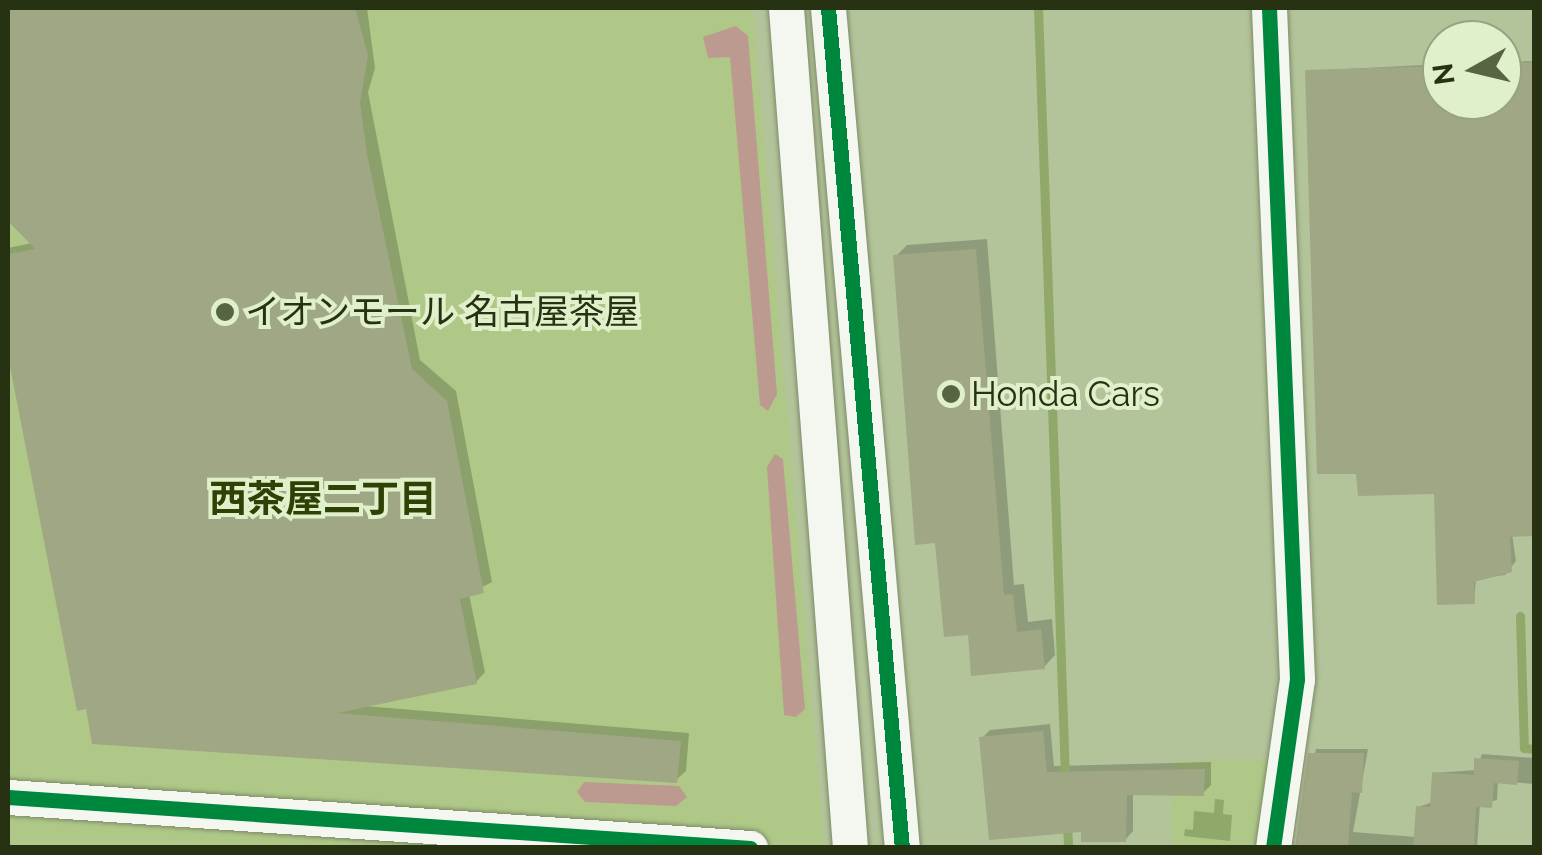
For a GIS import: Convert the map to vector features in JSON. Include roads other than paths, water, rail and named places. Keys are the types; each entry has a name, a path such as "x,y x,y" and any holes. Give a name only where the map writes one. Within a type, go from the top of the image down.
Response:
{"street":[{"path":"786,8 850,848"},
{"path":"828,8 902,848"},
{"path":"1269,8 1297,679 1273,848"},
{"path":"8,797 750,848"}],"waterway":[{"path":"1038,8 1065,779"},
{"path":"1520,616 1524,748 1534,749"},
{"path":"1067,825 1068,847"}],"place":[{"name":"イオンモール 名古屋茶屋","path":"225,312"},
{"name":"Honda Cars","path":"951,394"}],"district":[{"name":"西茶屋二丁目","path":"323,499"}]}
